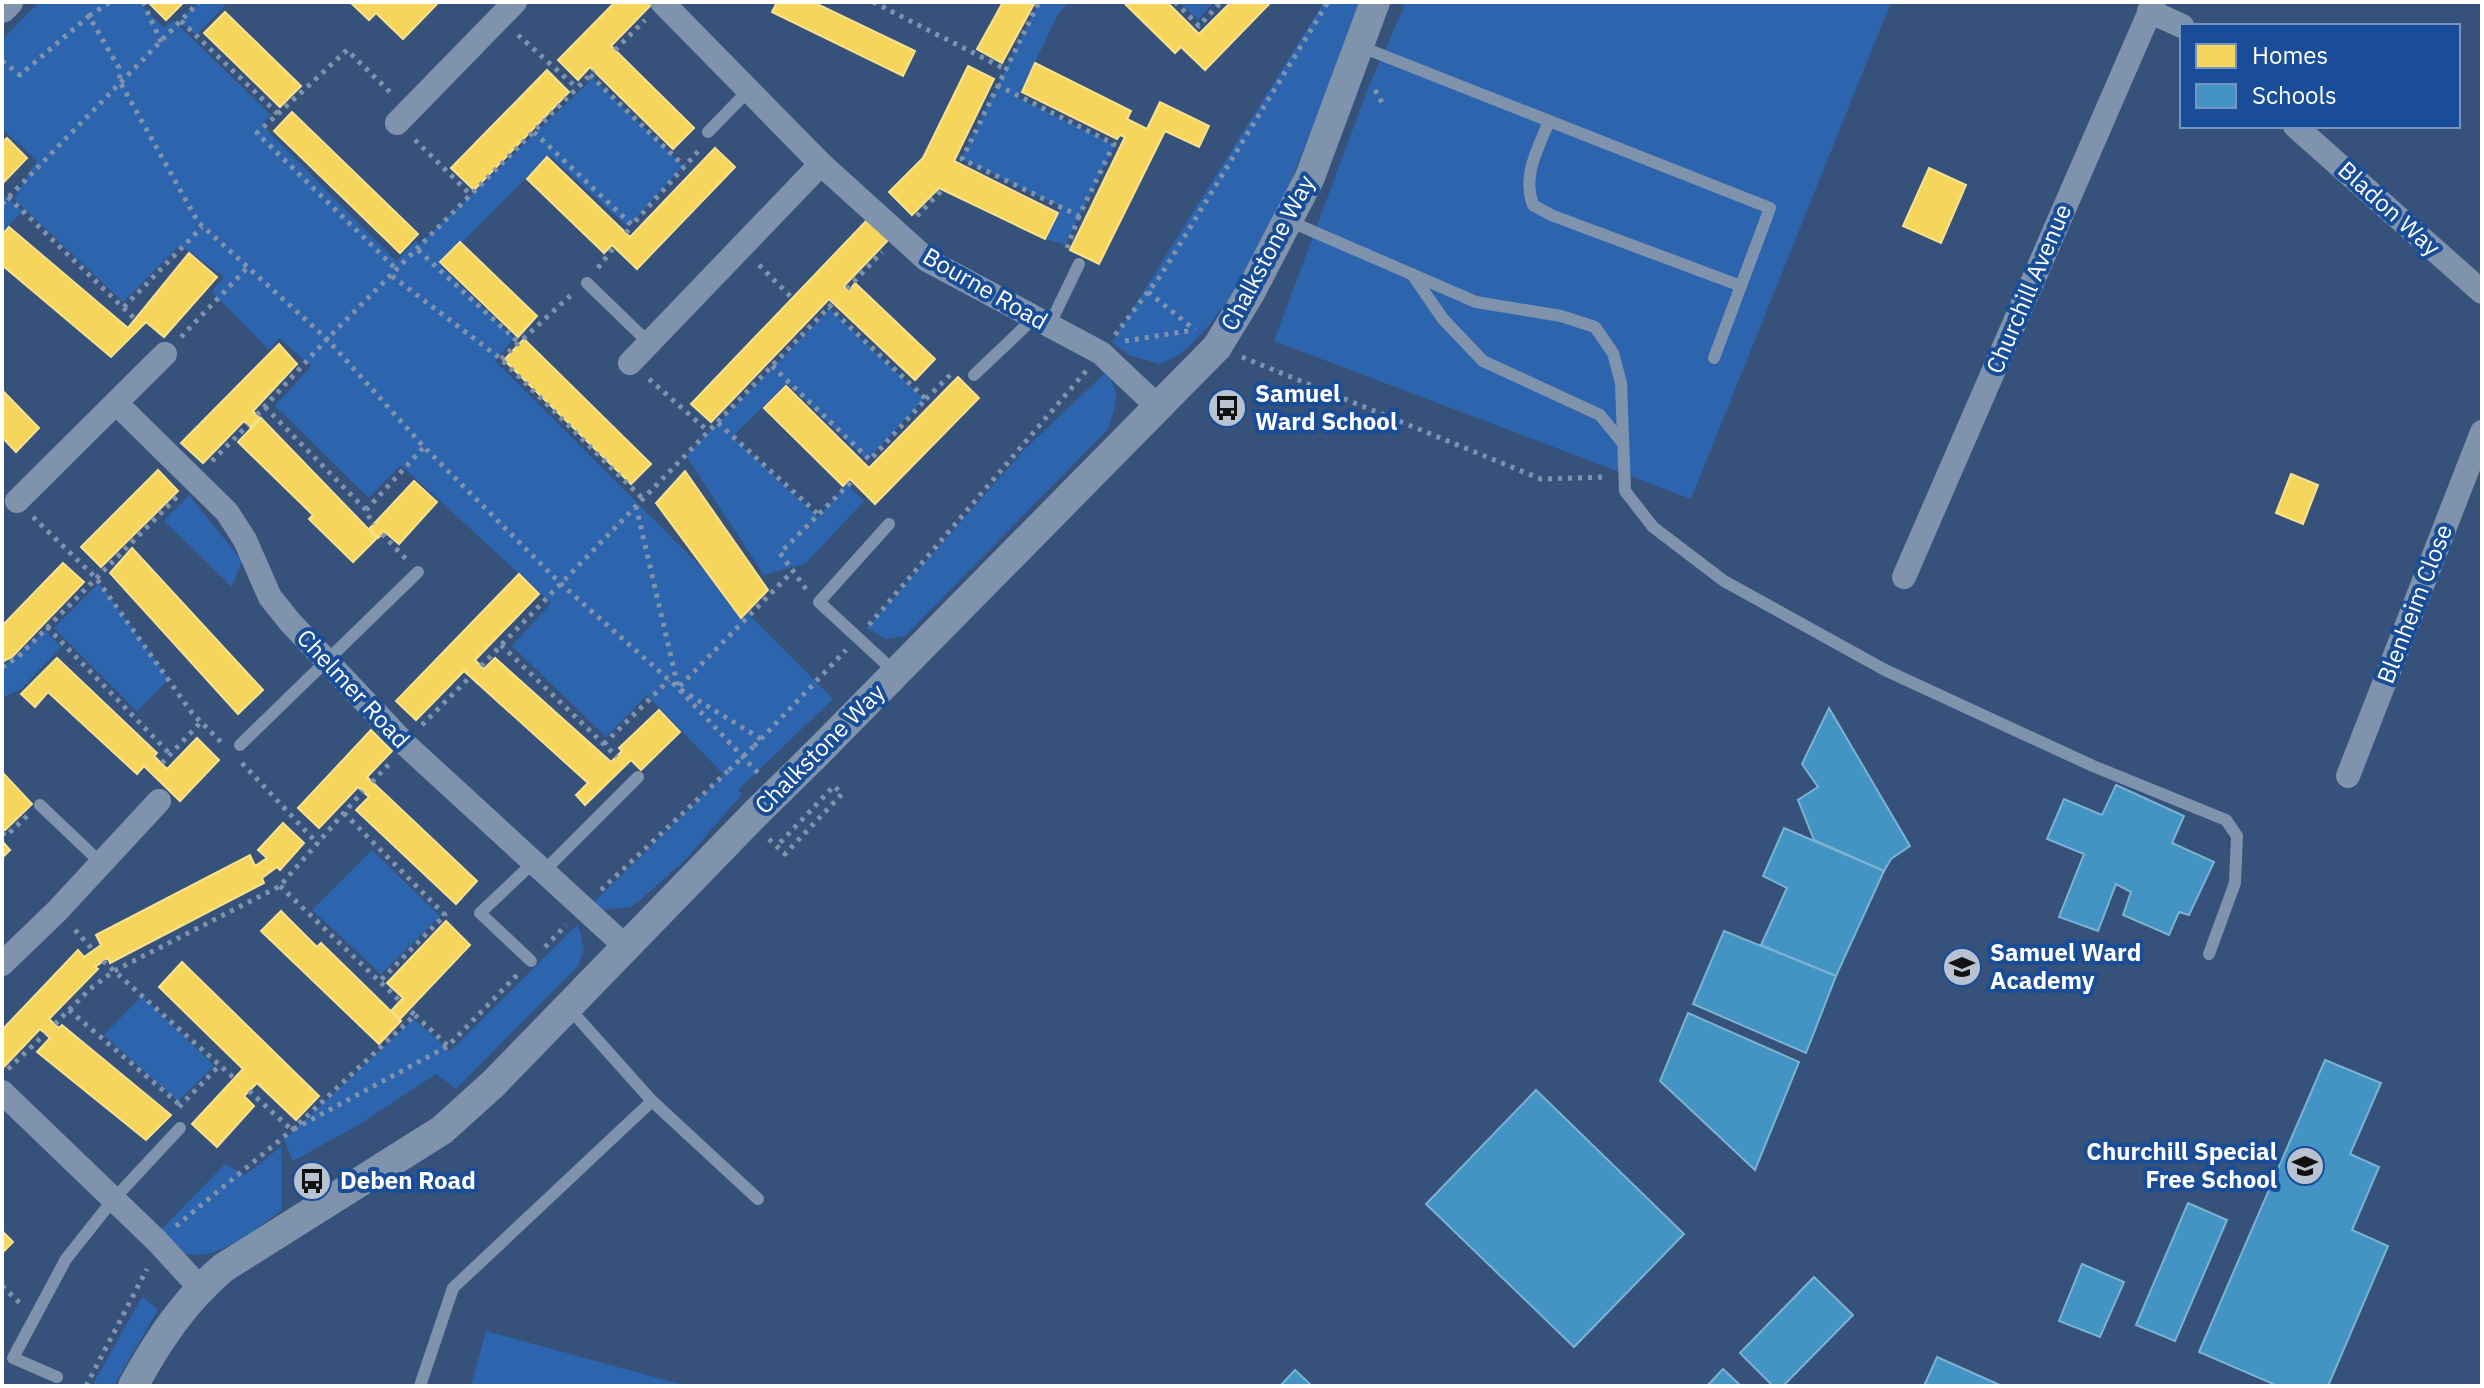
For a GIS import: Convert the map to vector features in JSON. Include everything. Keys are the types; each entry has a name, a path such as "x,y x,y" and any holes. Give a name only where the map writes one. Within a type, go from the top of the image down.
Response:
{"street":[{"name":"Bourne Road","path":"662,2 821,164 927,260 1101,353 1156,405"},
{"name":"Chalkstone Way","path":"133,1386 161,1333 200,1288 223,1268 442,1130 568,1007 625,946 760,823 816,754 1156,405 1289,221 1310,177 1375,2"},
{"path":"2152,7 2180,25"},
{"name":"Churchill Avenue","path":"1904,577 2152,7"},
{"path":"403,117 508,10"},
{"name":"Bladon Way","path":"2297,128 2482,292"},
{"path":"630,363 821,164"},
{"path":"17,501 165,354"},
{"name":"Chelmer Road","path":"116,403 227,512 245,540 270,597 328,662 404,743 625,946"},
{"name":"Blenheim Close","path":"2348,776 2482,432"},
{"path":"2,964 57,911 159,801"},
{"path":"2,1092 157,1241 200,1288"}],"lane":[{"path":"1359,46 1770,208 1714,358"},
{"path":"708,132 749,90"},
{"path":"1549,121 1530,168 1528,191 1533,205 1551,215 1741,286"},
{"path":"1289,221 1476,302 1561,316 1595,327 1613,353 1621,383 1625,491 1653,527 1724,581 1885,670 2093,766 2226,820 2237,836 2235,883 2209,954"},
{"path":"974,375 1041,322 1079,264"},
{"path":"1412,274 1443,319 1483,361 1600,415 1622,442"},
{"path":"587,283 649,343"},
{"path":"889,524 819,602 896,673"},
{"path":"240,745 418,572"},
{"path":"531,961 480,913 540,866 638,777"},
{"path":"40,805 100,862"},
{"path":"568,1007 652,1101 758,1199"},
{"path":"420,1386 453,1288 652,1101"},
{"path":"57,1377 13,1358 66,1259 112,1201 180,1128"}],"path":[{"path":"2,61 20,75 110,2"},
{"path":"143,2 161,42"},
{"path":"2,204 199,2"},
{"path":"615,50 662,2"},
{"path":"873,2 1005,69"},
{"path":"997,85 1114,144 1079,216 960,162 997,85 1039,2"},
{"path":"1175,2 1199,26 1221,2"},
{"path":"1206,338 1109,343 1148,292 1328,2"},
{"path":"508,10 577,88"},
{"path":"89,16 119,68 120,82 202,227 327,339 424,447 561,584 678,688 761,776"},
{"path":"181,21 278,114"},
{"path":"398,271 257,133 347,50 471,195"},
{"path":"257,415 327,339 592,73 684,166"},
{"path":"534,132 632,225"},
{"path":"626,233 705,144 708,132"},
{"path":"847,289 943,189"},
{"path":"8,197 136,320"},
{"path":"124,307 202,227"},
{"path":"501,359 587,283 614,247"},
{"path":"741,248 792,298"},
{"path":"418,250 518,342"},
{"path":"165,354 248,267"},
{"path":"392,276 501,359 643,499"},
{"path":"1148,292 1206,338 1541,479 1625,477"},
{"path":"481,666 718,423 814,319 831,305 926,399"},
{"path":"292,1130 448,1046 585,906 754,746 858,638 1101,353"},
{"path":"630,363 709,432"},
{"path":"772,366 868,462 955,370 974,375"},
{"path":"265,407 366,510 373,525"},
{"path":"718,423 818,514"},
{"path":"2,667 18,657 248,425"},
{"path":"366,510 424,447"},
{"path":"819,602 791,573 780,553 852,481"},
{"path":"17,501 96,578 201,722 318,844"},
{"path":"636,506 678,688 761,739"},
{"path":"382,534 418,572"},
{"path":"678,688 791,573"},
{"path":"47,627 170,754"},
{"path":"501,645 617,757"},
{"path":"404,743 470,677"},
{"path":"604,744 669,680"},
{"path":"162,763 201,722"},
{"path":"760,823 777,846 785,854 842,794 834,786 777,846"},
{"path":"55,1024 114,971 280,886 363,791"},
{"path":"2,833 6,836 40,805"},
{"path":"792,809 802,820"},
{"path":"344,813 445,915 380,981"},
{"path":"280,886 400,1001"},
{"path":"103,961 234,1078"},
{"path":"69,1010 179,1104 180,1128"},
{"path":"409,1010 448,1046"},
{"path":"86,1386 145,1276 157,1241 292,1130 415,1015"},
{"path":"2,1076 45,1034"},
{"path":"179,1104 220,1065"},
{"path":"249,1091 292,1130"}],"shaded area":[{"path":"39,2 137,2 164,27 174,21 271,115 262,125 396,261 416,241 420,244 593,78 683,166 628,227 549,155 440,265 514,338 495,361 833,699 738,790 742,794 686,859 631,907 603,910 593,903 724,775 647,695 606,737 512,646 551,603 401,465 369,498 275,406 311,366 279,338 269,350 212,292 224,277 180,245 123,302 14,199 37,160 2,129 2,40"},
{"path":"199,2 228,2 196,35 179,21"},
{"path":"1039,2 1069,2 1058,14 1018,98 1115,145 1065,245 1046,239 1061,207 961,159"},
{"path":"1179,2 1214,2 1198,20"},
{"path":"1324,2 1360,2 1309,137 1266,234 1242,279 1215,318 1180,354 1159,364 1129,355 1112,342"},
{"path":"1406,2 1891,2 1691,499 1274,341 1369,86"},
{"path":"4,195 23,211 2,232 2,197"},
{"path":"830,309 924,399 867,460 787,383 732,437 818,517 847,485 864,501 806,563 764,575 686,456"},
{"path":"1105,373 1116,393 1108,429 905,636 886,639 867,628 1024,450"},
{"path":"189,495 242,561 232,587 164,521"},
{"path":"99,583 169,679 137,711 54,628"},
{"path":"45,630 61,647 22,688 2,698 2,667"},
{"path":"372,850 440,916 381,974 312,910"},
{"path":"578,924 584,950 578,966 456,1089 436,1074 360,1124 293,1161 284,1140 414,1019 450,1051"},
{"path":"142,996 214,1066 178,1101 104,1035"},
{"path":"281,1147 282,1210 234,1244 208,1253 179,1253 162,1229 225,1164 245,1175"},
{"path":"142,1297 158,1309 114,1386 92,1386"},
{"path":"486,1331 687,1386 471,1386"}],"building: Homes":[{"path":"148,2 184,2 166,20"},
{"path":"350,2 439,2 403,39 376,13 369,20"},
{"path":"615,2 652,4 611,46 694,128 673,149 590,67 578,80 558,60"},
{"path":"777,2 813,2 915,51 903,76 772,12"},
{"path":"1003,2 1035,2 1002,63 977,49"},
{"path":"1123,2 1167,2 1199,34 1231,2 1271,2 1205,70 1181,47 1175,53"},
{"path":"225,12 301,86 280,107 204,33"},
{"path":"1035,63 1131,111 1127,119 1147,129 1160,102 1209,126 1199,147 1165,131 1099,264 1070,250 1125,137 1120,135 1117,139 1022,92"},
{"path":"968,66 994,79 954,161 1058,213 1045,239 939,188 912,215 889,192 923,158"},
{"path":"547,70 569,92 474,190 451,168"},
{"path":"292,112 418,234 400,253 274,131"},
{"path":"7,138 27,158 2,184 2,143"},
{"path":"715,148 735,167 637,269 612,245 604,253 527,179 547,157 630,237"},
{"path":"1929,168 1966,185 1941,243 1903,226"},
{"path":"871,216 892,236 844,286 849,291 855,283 935,359 915,380 829,299 711,422 691,404"},
{"path":"9,227 128,328 189,253 217,277 164,337 146,322 111,357 2,265 2,235"},
{"path":"460,242 537,316 518,337 440,262"},
{"path":"524,339 651,464 631,484 504,360"},
{"path":"279,344 297,364 253,411 260,418 251,428 244,421 203,463 181,443"},
{"path":"958,377 979,398 875,504 850,479 843,486 764,408 786,386 869,468"},
{"path":"2,390 39,428 16,452 2,437"},
{"path":"261,418 377,538 353,562 309,519 313,515 238,442"},
{"path":"158,470 178,491 101,567 81,547"},
{"path":"685,471 768,590 741,618 656,503"},
{"path":"2291,474 2318,485 2303,524 2276,513"},
{"path":"414,481 437,502 399,544 385,532 378,538 369,529"},
{"path":"132,548 263,690 238,714 110,573"},
{"path":"63,563 84,582 12,657 2,662 2,626"},
{"path":"519,574 539,594 475,660 484,669 495,658 611,762 622,751 619,748 659,710 680,732 641,770 631,760 585,805 576,795 588,783 464,671 416,720 396,701"},
{"path":"57,658 157,753 154,756 167,769 197,738 219,760 180,801 144,766 137,774 48,692 35,707 21,694"},
{"path":"371,730 392,751 367,777 477,881 456,904 356,810 369,797 358,787 319,828 298,808"},
{"path":"2,772 32,804 5,830 2,829"},
{"path":"283,823 304,843 280,870 277,867 262,878 264,883 110,963 108,958 95,967 98,969 49,1019 59,1028 62,1025 171,1115 146,1140 37,1052 50,1038 40,1029 2,1069 2,1030 78,950 84,957 101,945 96,935 250,855 255,866 267,858 258,850"},
{"path":"2,841 10,850 2,858"},
{"path":"281,911 317,947 321,943 401,1021 379,1044 261,931"},
{"path":"446,921 470,945 400,1019 391,1011 403,998 387,983"},
{"path":"182,962 319,1096 296,1120 257,1083 244,1096 254,1106 217,1147 192,1124 243,1069 159,987"},
{"path":"2,1231 13,1242 2,1253"}],"building: Schools":[{"path":"1829,708 1910,846 1891,859 1884,871 1814,840 1798,800 1818,787 1802,764"},
{"path":"2116,785 2184,816 2172,843 2214,862 2189,915 2179,912 2169,935 2123,915 2131,892 2116,884 2098,931 2059,917 2084,854 2047,839 2064,799 2102,815"},
{"path":"1784,828 1884,871 1836,976 1761,945 1787,888 1763,876"},
{"path":"1724,931 1836,976 1806,1053 1693,1004"},
{"path":"1688,1013 1799,1062 1755,1170 1660,1081"},
{"path":"2325,1060 2381,1083 2350,1154 2379,1167 2352,1230 2388,1246 2328,1386 2278,1386 2199,1352"},
{"path":"1536,1090 1684,1234 1574,1347 1426,1204"},
{"path":"2188,1203 2227,1220 2175,1341 2136,1325"},
{"path":"2082,1264 2124,1282 2100,1337 2059,1321"},
{"path":"1814,1277 1853,1315 1783,1386 1773,1386 1740,1353"},
{"path":"1937,1357 2002,1386 1924,1386"},
{"path":"1723,1369 1741,1386 1707,1386"},
{"path":"1295,1370 1312,1386 1280,1386"}],"place":[{"name":"Samuel Ward School","path":"1227,408"},
{"name":"Samuel Ward Academy","path":"1962,967"},
{"name":"Churchill Special Free School","path":"2305,1166"},
{"name":"Deben Road","path":"312,1181"}]}
